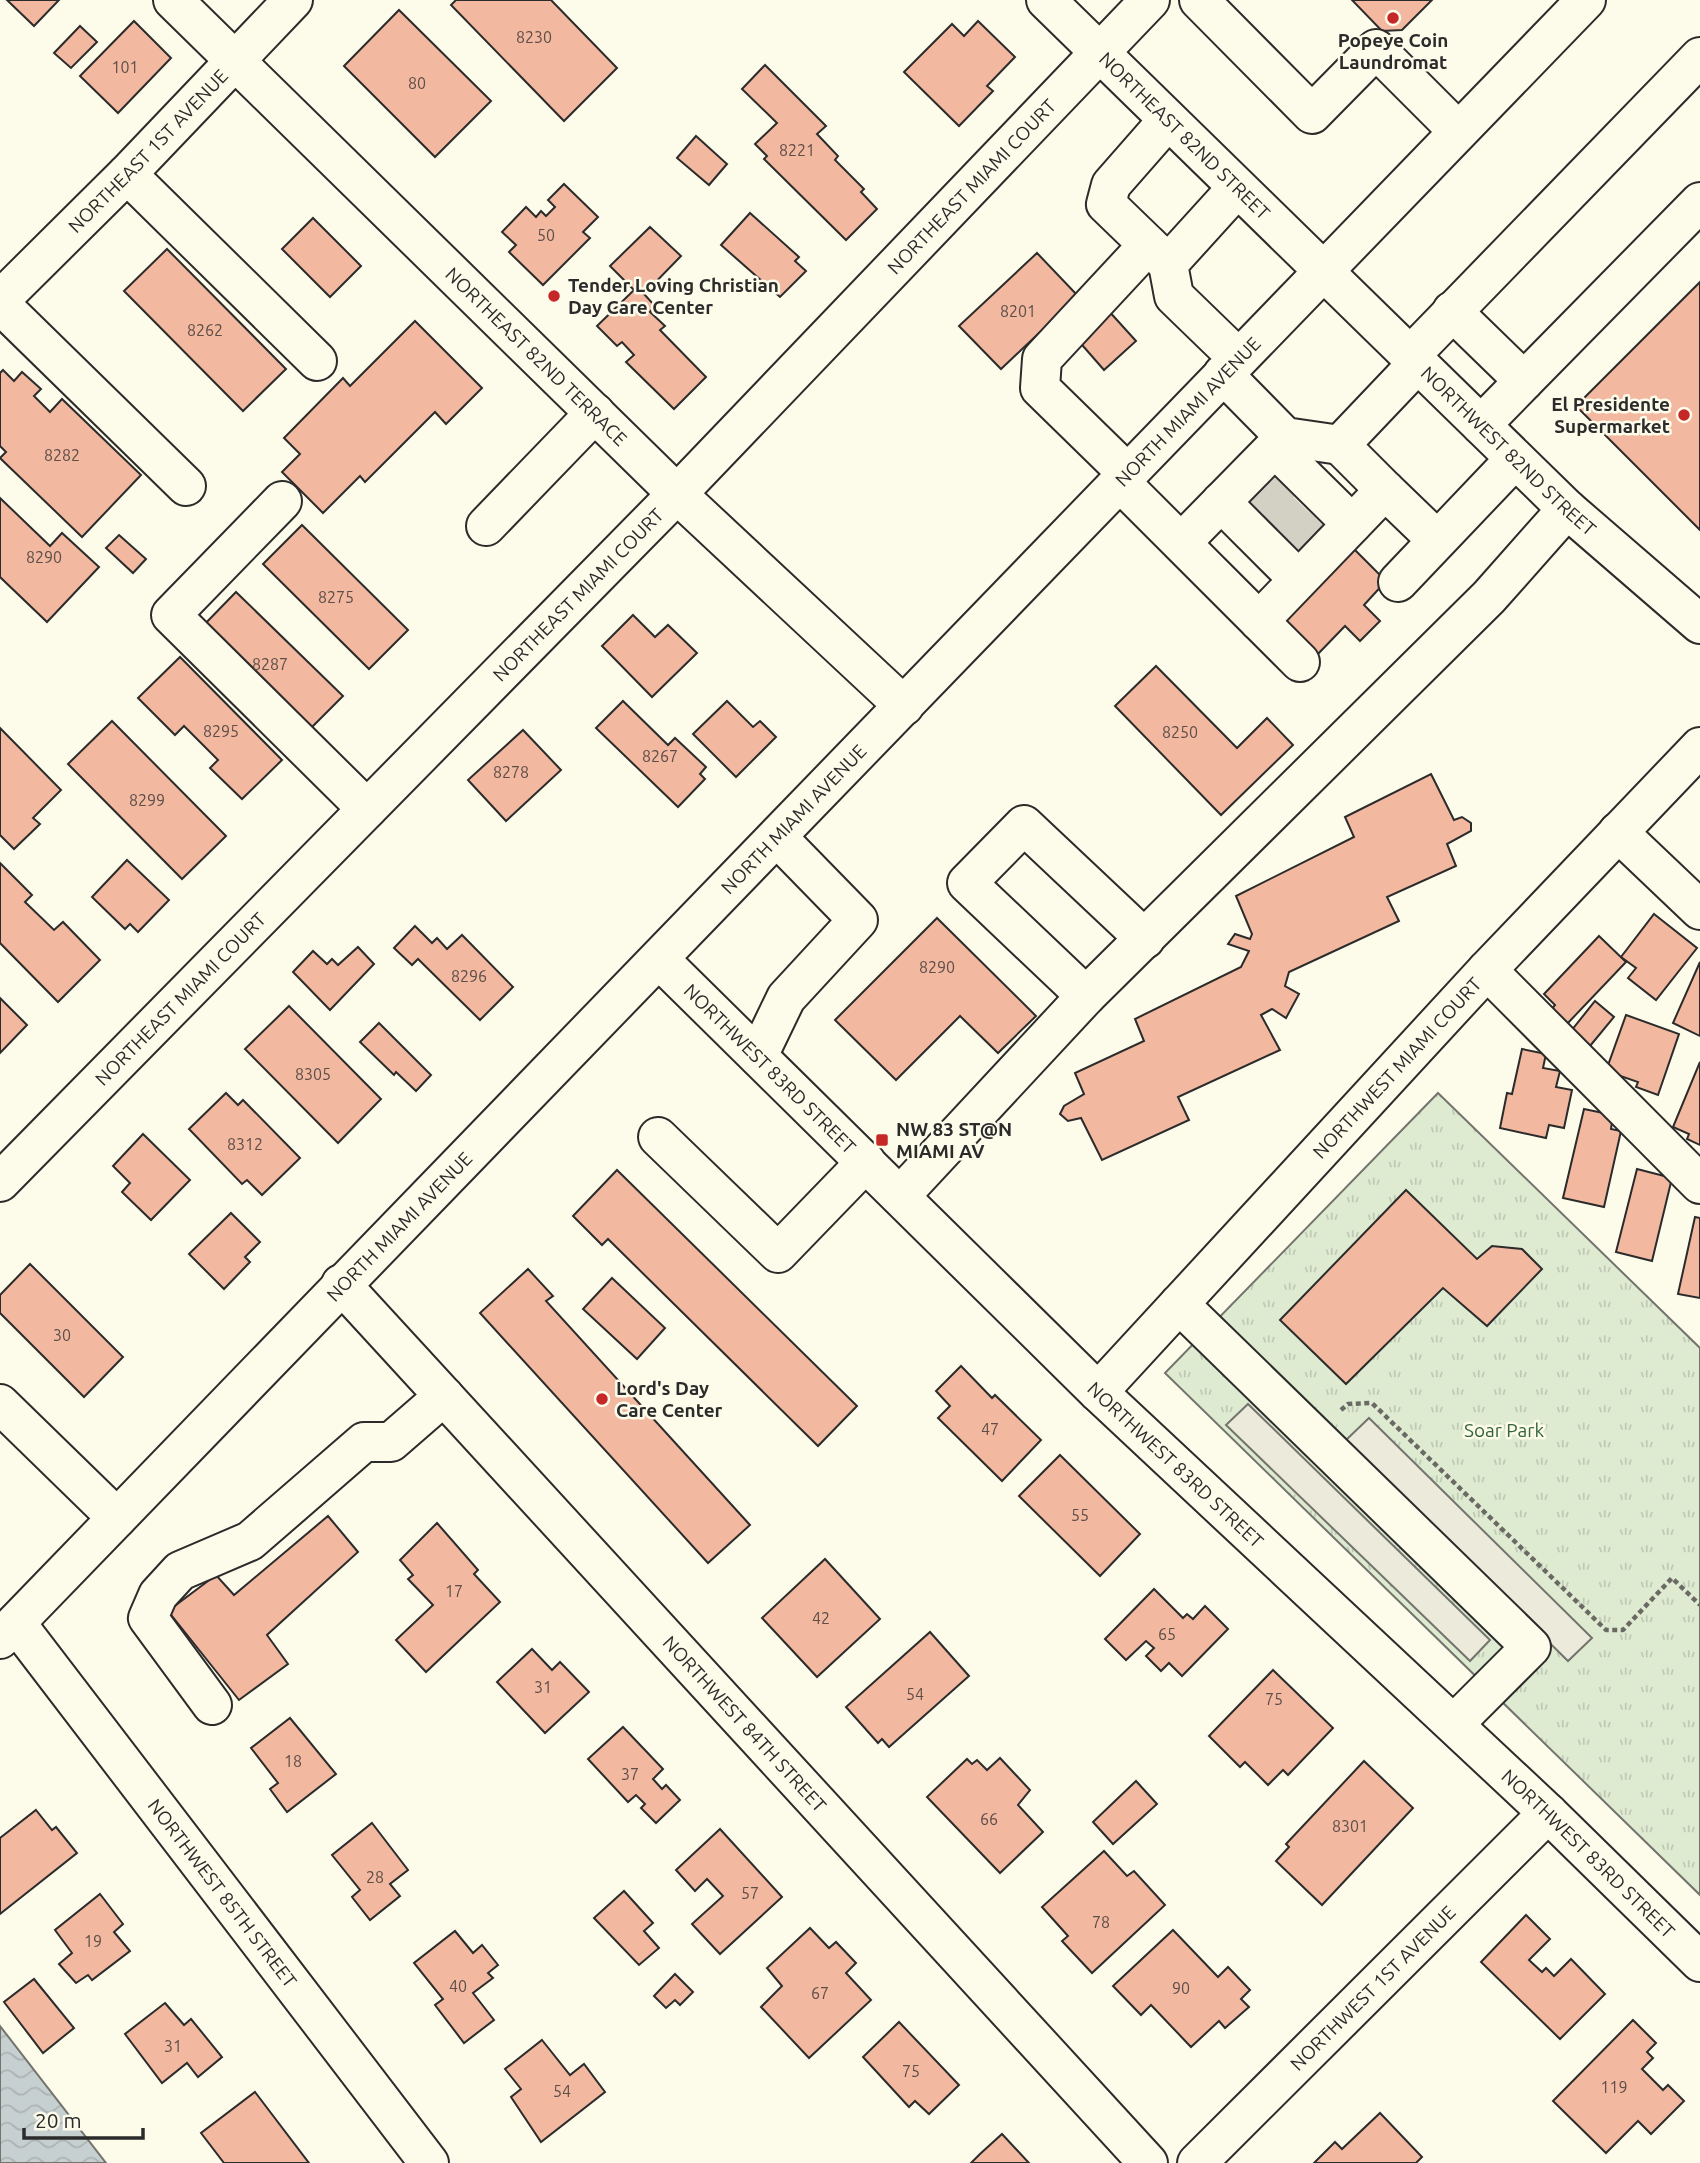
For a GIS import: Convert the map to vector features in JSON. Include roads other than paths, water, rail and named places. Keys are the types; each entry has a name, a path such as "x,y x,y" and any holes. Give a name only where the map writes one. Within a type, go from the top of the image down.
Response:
{"street":[{"name":"NORTHEAST 82ND TERRACE","path":"173,0 677,494 904,706"},
{"name":"NORTHEAST 1ST AVENUE","path":"0,302 293,0"},
{"name":"NORTHEAST 82ND STREET","path":"1046,0 1322,272"},
{"name":"NORTHEAST MIAMI COURT","path":"0,1182 677,494 1150,0"},
{"path":"1199,0 1312,114 1376,49 1458,131"},
{"name":"NORTH MIAMI AVENUE","path":"8,1631 1586,0"},
{"path":"1259,621 1267,538 1340,444 1452,311 1700,57"},
{"path":"1168,120 1111,186 1106,204 1158,254 1174,296 1231,366 1307,487"},
{"path":"127,174 317,362"},
{"path":"1237,188 1158,254 1042,359 1040,388 1182,542 1300,662"},
{"path":"1480,425 1700,202"},
{"name":"NORTHWEST 82ND STREET","path":"1322,272 1567,509 1700,624"},
{"path":"0,302 186,486"},
{"path":"1452,311 1524,381"},
{"path":"486,526 595,414"},
{"path":"1340,444 1437,540"},
{"path":"1398,582 1516,459"},
{"path":"1307,487 1385,490"},
{"path":"1182,542 1267,538 1307,487"},
{"path":"282,501 172,615 367,809"},
{"path":"900,1196 1086,996 1489,597 1567,509"},
{"name":"NORTHWEST MIAMI COURT","path":"1098,1392 1487,970 1700,747"},
{"path":"1086,996 967,883 1024,825 1145,939"},
{"path":"1618,832 1700,911"},
{"path":"758,1056 786,998 858,920 777,837"},
{"name":"NORTHWEST 83RD STREET","path":"659,958 1098,1392 1548,1813 1700,1962"},
{"path":"1487,970 1700,1184"},
{"path":"658,1137 778,1252 866,1162"},
{"name":"NORTHWEST 84TH STREET","path":"341,1284 1148,2163"},
{"path":"1179,1304 1531,1647 1454,1724"},
{"path":"212,1705 148,1618 158,1595 180,1571 250,1541 365,1442 391,1442 444,1395"},
{"path":"0,1404 117,1517"},
{"name":"NORTHWEST 85TH STREET","path":"8,1631 429,2163"},
{"name":"NORTHWEST 1ST AVENUE","path":"1196,2163 1548,1813"}],"water":[{"path":"0,2026 106,2163 0,2163"}],"tunnel":[{"path":"1254,510 1281,483"},
{"path":"1274,531 1301,503"},
{"path":"1297,553 1324,525"}],"place":[{"name":"Popeye Coin Laundromat","path":"1393,18"},
{"name":"Tender Loving Christian Day Care Center","path":"554,296"},
{"name":"El Presidente Supermarket","path":"1684,415"},
{"name":"NW 83 ST@N MIAMI AV","path":"882,1140"},
{"name":"Lord's Day Care Center","path":"602,1399"}],"park label":[{"name":"Soar Park","path":"1504,1430"}]}
